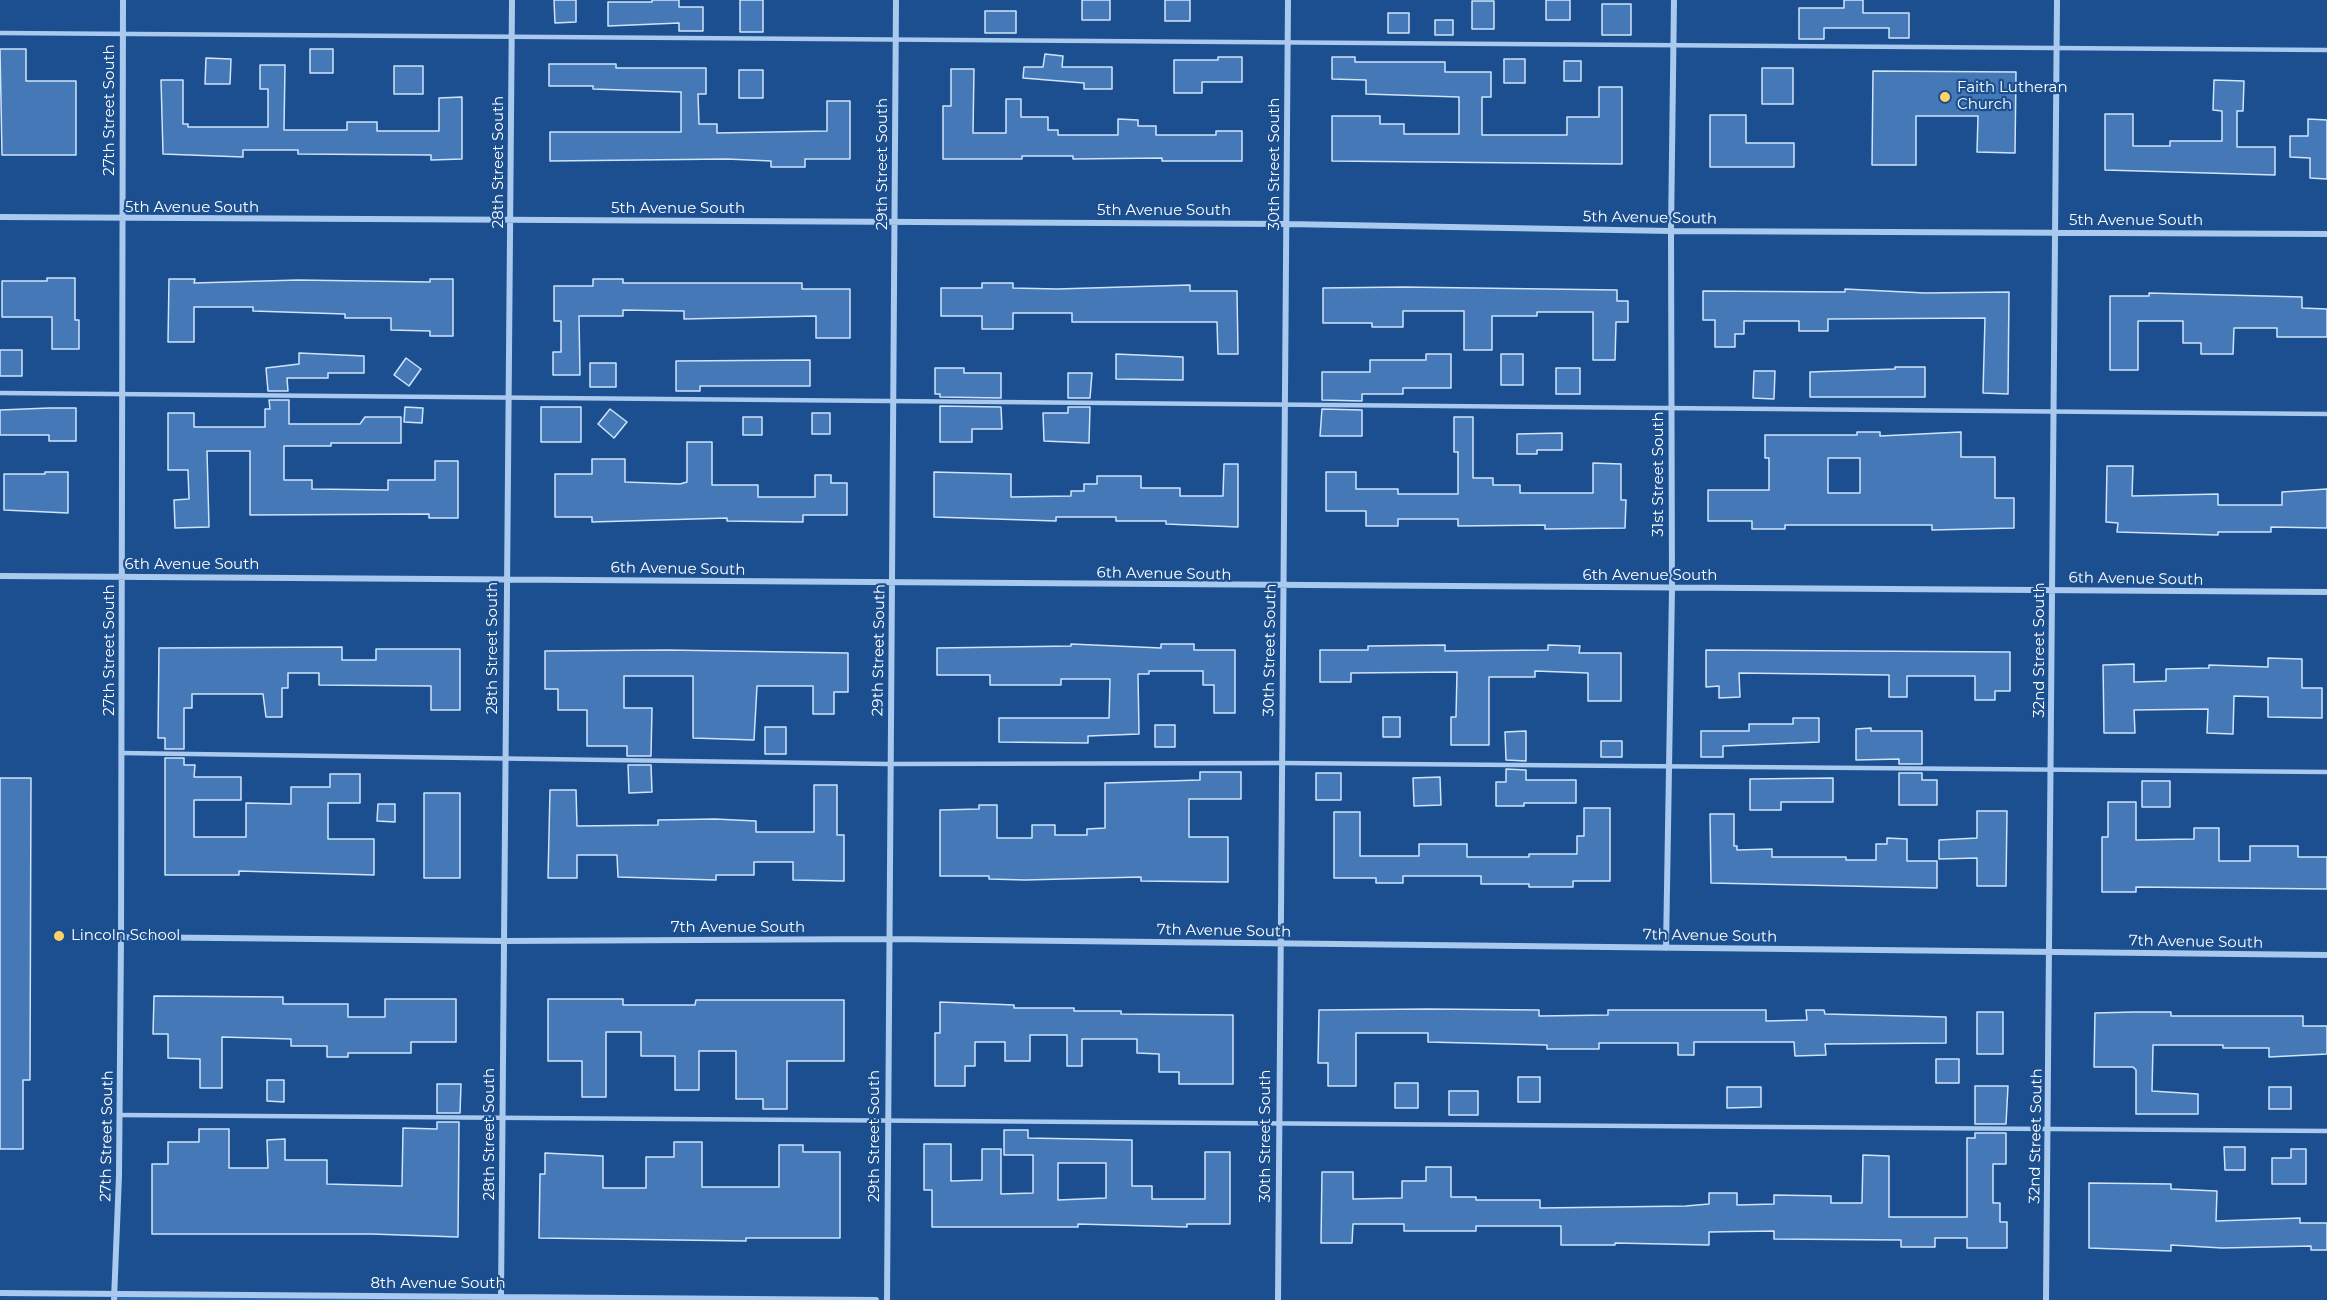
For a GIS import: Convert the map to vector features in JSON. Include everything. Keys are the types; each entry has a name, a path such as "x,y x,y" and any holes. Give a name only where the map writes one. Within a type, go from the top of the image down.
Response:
{"street":[{"name":"27th Street South","path":"114,1298 121,937 123,0"},
{"name":"28th Street South","path":"501,1296 512,0"},
{"name":"29th Street South","path":"887,1300 896,0"},
{"name":"30th Street South","path":"1278,1300 1288,0"},
{"name":"31st Street South","path":"1666,948 1672,589 1671,231 1674,0"},
{"name":"32nd Street South","path":"2046,1300 2057,0"},
{"name":"5th Avenue South","path":"0,218 894,221 1287,224 1671,231 2327,234"},
{"name":"6th Avenue South","path":"0,576 1283,587 2327,592"},
{"name":"7th Avenue South","path":"121,937 504,941 888,939 2327,955"},
{"name":"8th Avenue South","path":"0,1293 114,1298 501,1296 876,1300"}],"lane":[{"path":"0,33 2327,50"},
{"path":"0,393 893,403 2327,414"},
{"path":"121,753 889,764 1281,763 2327,772"},
{"path":"119,1115 2327,1131"}],"shaded area":[{"path":"115,1296 869,1300 114,1300"}],"building":[{"path":"554,0 576,0 576,22 555,23"},
{"path":"652,0 679,0 679,7 703,7 703,31 679,31 679,23 608,26 608,2 652,2"},
{"path":"740,0 763,0 763,32 740,32"},
{"path":"1082,0 1110,0 1110,20 1082,20"},
{"path":"1165,0 1190,0 1190,21 1165,21"},
{"path":"1546,0 1570,0 1570,20 1546,20"},
{"path":"1844,0 1863,0 1863,13 1909,13 1909,38 1889,38 1889,28 1824,28 1824,39 1799,39 1799,8 1844,8"},
{"path":"1472,1 1494,1 1494,29 1472,29"},
{"path":"1602,4 1631,4 1631,35 1602,35"},
{"path":"985,11 1016,11 1016,33 985,33"},
{"path":"1388,13 1409,13 1409,33 1388,33"},
{"path":"1435,20 1453,20 1453,35 1435,35"},
{"path":"0,49 26,49 26,81 76,81 76,155 2,155"},
{"path":"310,49 333,49 333,73 310,73"},
{"path":"1045,54 1063,56 1062,67 1112,67 1112,89 1084,89 1084,83 1023,78 1024,67 1043,67"},
{"path":"1218,57 1242,57 1242,82 1202,82 1202,93 1174,93 1174,60 1218,60"},
{"path":"1332,57 1355,57 1355,62 1445,62 1445,72 1491,72 1491,97 1482,97 1482,135 1567,135 1567,117 1599,117 1599,87 1622,87 1622,164 1332,161 1332,116 1380,116 1380,124 1404,124 1404,134 1459,134 1459,97 1366,94 1366,80 1332,79"},
{"path":"206,58 231,59 230,84 205,84"},
{"path":"1504,59 1525,59 1525,83 1504,83"},
{"path":"1564,61 1581,61 1581,81 1564,81"},
{"path":"549,64 616,64 616,68 706,68 706,94 698,94 699,124 717,124 717,133 827,131 827,101 850,101 850,159 805,159 805,167 771,167 771,161 727,159 550,161 550,132 681,132 681,92 593,89 593,86 549,86"},
{"path":"260,65 285,65 284,130 347,130 347,122 377,122 377,131 439,131 439,98 462,97 462,159 431,160 431,155 298,154 298,150 243,150 243,157 163,154 161,80 183,80 183,124 188,124 188,127 268,127 268,89 260,89"},
{"path":"394,66 423,66 423,94 394,94"},
{"path":"1762,68 1793,68 1793,104 1762,104"},
{"path":"951,69 974,69 973,133 1006,133 1006,99 1021,99 1021,117 1048,117 1048,130 1058,130 1058,135 1118,135 1118,119 1138,120 1138,126 1156,126 1156,135 1216,135 1216,131 1242,131 1242,161 1162,161 1162,158 1073,159 1073,156 1022,156 1022,159 943,159 943,106 951,106"},
{"path":"739,70 763,70 763,98 739,98"},
{"path":"1873,71 2016,72 2015,153 1977,152 1978,116 1916,116 1916,165 1872,165"},
{"path":"2214,80 2244,81 2243,111 2237,111 2237,147 2275,147 2275,175 2105,170 2105,114 2133,114 2133,146 2170,146 2170,141 2222,141 2222,111 2213,110"},
{"path":"1710,115 1746,115 1746,143 1794,143 1794,167 1710,167"},
{"path":"2308,119 2327,120 2327,179 2310,178 2310,158 2290,157 2290,136 2308,136"},
{"path":"47,278 75,278 75,320 79,320 79,349 52,349 52,317 2,317 2,281 47,281"},
{"path":"169,279 195,279 194,283 298,280 430,282 430,279 453,279 453,336 430,336 430,331 391,330 391,318 345,318 345,314 253,311 253,307 194,307 194,342 168,342"},
{"path":"593,279 623,279 623,283 802,283 802,289 850,289 850,338 816,338 816,316 684,319 684,311 623,310 623,316 579,316 580,375 553,375 553,352 561,352 561,321 554,321 554,286 593,286"},
{"path":"982,283 1013,283 1013,288 1057,289 1190,285 1190,291 1237,291 1238,354 1218,354 1217,322 1072,322 1072,313 1013,313 1013,329 982,329 982,316 941,316 941,288 982,288"},
{"path":"1323,288 1617,290 1617,301 1628,301 1628,322 1616,322 1615,360 1593,360 1593,312 1537,312 1537,316 1492,316 1492,350 1464,350 1464,311 1403,311 1403,327 1372,327 1372,323 1323,323"},
{"path":"1845,289 1925,293 2009,292 2008,394 1983,393 1985,318 1828,319 1828,331 1799,331 1799,321 1744,321 1744,334 1735,334 1735,347 1715,347 1715,320 1703,320 1703,291 1845,292"},
{"path":"2149,293 2302,297 2302,308 2327,309 2327,337 2277,337 2277,328 2234,328 2233,354 2201,354 2201,343 2183,343 2183,321 2138,321 2138,370 2110,370 2110,296 2149,296"},
{"path":"0,350 22,350 22,376 0,376"},
{"path":"299,353 364,356 364,373 328,373 328,378 287,378 288,391 268,391 266,368 299,364"},
{"path":"1116,354 1183,357 1183,380 1116,379"},
{"path":"1426,354 1451,354 1451,388 1403,388 1403,394 1362,394 1362,401 1322,400 1322,372 1370,372 1370,360 1426,360"},
{"path":"1501,354 1523,354 1523,385 1501,385"},
{"path":"406,358 421,369 409,386 394,375"},
{"path":"810,360 810,386 700,386 700,391 676,391 676,361"},
{"path":"590,363 616,363 616,387 590,387"},
{"path":"1895,367 1925,367 1925,397 1810,397 1810,372 1895,369"},
{"path":"935,368 964,368 964,373 1001,373 1001,398 940,397 940,394 935,394"},
{"path":"1556,368 1580,368 1580,394 1556,394"},
{"path":"1754,371 1775,371 1774,399 1753,398"},
{"path":"1068,373 1092,373 1090,398 1068,398"},
{"path":"269,400 289,400 289,424 360,424 365,417 401,417 401,443 284,446 284,480 312,480 312,489 388,490 388,480 435,480 435,461 458,461 458,518 429,518 429,514 250,515 250,451 207,451 209,527 175,528 174,500 189,499 188,470 168,470 168,413 194,413 194,427 265,427 265,409 270,409"},
{"path":"940,406 1001,407 1002,429 972,429 972,442 940,442"},
{"path":"405,407 423,408 422,423 404,422"},
{"path":"541,407 581,407 581,442 541,442"},
{"path":"1068,407 1090,407 1089,443 1044,441 1043,413 1068,413"},
{"path":"76,408 76,441 49,441 49,435 0,435 0,410"},
{"path":"610,409 627,422 614,438 598,424"},
{"path":"1322,409 1362,410 1362,436 1320,436"},
{"path":"812,413 830,413 830,434 812,434"},
{"path":"743,417 762,417 762,435 743,435"},
{"path":"1454,417 1473,417 1473,478 1493,478 1493,485 1520,485 1520,493 1593,493 1593,463 1621,464 1621,500 1626,500 1625,528 1545,529 1545,525 1458,526 1458,519 1398,519 1398,526 1366,526 1366,511 1326,511 1326,472 1356,472 1356,489 1398,489 1398,494 1458,494 1458,452 1454,452"},
{"path":"1857,432 1880,432 1880,436 1961,432 1961,457 1995,457 1995,498 2014,498 2014,528 1932,530 1932,525 1785,525 1785,529 1752,529 1752,521 1708,521 1708,490 1769,490 1769,458 1765,458 1765,435 1857,435","holes":["1828,458 1860,458 1860,493 1828,493"]},
{"path":"1562,433 1562,450 1537,450 1537,454 1517,454 1517,434"},
{"path":"687,442 712,442 712,485 758,485 758,497 815,497 815,475 831,475 831,483 847,483 847,515 803,515 803,522 727,521 727,518 592,522 592,517 555,517 555,474 592,474 592,459 625,459 625,482 680,484 687,482"},
{"path":"1224,464 1238,464 1238,527 1166,524 1166,521 1116,521 1116,517 1056,517 1056,521 934,517 934,472 1011,474 1011,497 1071,496 1071,491 1084,491 1084,484 1097,484 1097,476 1141,476 1141,488 1180,488 1180,496 1223,496"},
{"path":"2107,466 2133,466 2132,496 2218,494 2218,505 2282,505 2282,492 2327,489 2327,528 2271,527 2271,532 2218,532 2218,535 2117,532 2118,523 2106,522"},
{"path":"45,472 68,472 68,513 4,510 4,474 45,474"},
{"path":"1071,644 1161,648 1161,644 1194,644 1194,650 1235,650 1235,713 1214,713 1214,685 1203,685 1203,671 1149,671 1149,674 1138,674 1139,734 1088,736 1088,743 999,742 999,718 1109,718 1110,679 1061,679 1061,685 990,685 990,675 937,675 937,648 1071,646"},
{"path":"1445,645 1445,651 1548,650 1548,645 1580,646 1579,653 1621,653 1621,701 1588,701 1588,673 1535,671 1535,677 1489,677 1489,745 1451,745 1451,717 1456,717 1457,672 1351,673 1351,682 1320,682 1320,650 1368,650 1368,646"},
{"path":"342,647 342,660 376,660 376,649 460,649 460,710 431,710 431,686 319,685 319,673 288,673 288,688 282,688 282,717 266,717 263,694 192,694 192,708 184,708 184,749 165,749 165,738 158,738 159,648"},
{"path":"668,650 848,653 848,692 834,692 834,714 813,714 813,686 757,686 754,740 693,738 693,676 624,676 624,708 652,708 651,756 627,756 627,746 587,746 587,710 558,710 558,689 545,689 545,651"},
{"path":"1706,650 2010,652 2010,691 1995,691 1995,700 1975,700 1975,676 1907,676 1907,697 1889,697 1889,675 1739,673 1740,697 1719,698 1719,686 1706,687"},
{"path":"2268,658 2302,659 2302,688 2322,688 2322,718 2268,717 2268,697 2234,696 2233,734 2207,733 2208,709 2134,710 2135,733 2104,733 2103,665 2134,664 2134,682 2166,681 2166,669 2209,668 2209,665 2268,667"},
{"path":"1383,717 1400,717 1400,737 1383,737"},
{"path":"1793,718 1819,718 1819,742 1723,746 1723,757 1701,757 1701,731 1749,731 1749,724 1793,724"},
{"path":"1155,725 1175,725 1175,747 1155,747"},
{"path":"765,727 786,727 786,754 765,754"},
{"path":"1871,728 1871,731 1922,731 1922,764 1899,764 1899,759 1856,760 1856,729"},
{"path":"1526,731 1526,761 1506,760 1505,732"},
{"path":"1601,741 1622,741 1622,757 1601,757"},
{"path":"165,758 184,758 184,765 195,765 194,777 241,777 241,800 194,800 194,837 246,837 246,803 291,804 291,787 330,787 330,774 360,774 360,803 328,803 328,839 374,839 374,875 239,871 239,875 165,875"},
{"path":"628,765 651,765 652,792 629,793"},
{"path":"1506,769 1526,770 1526,780 1576,780 1576,803 1524,803 1524,806 1496,806 1496,782 1506,782"},
{"path":"1200,772 1241,772 1241,799 1189,799 1189,837 1228,837 1228,882 1141,881 1141,877 1025,880 989,879 989,876 940,876 940,810 979,809 979,805 997,805 997,838 1032,838 1032,825 1055,825 1055,835 1087,835 1087,829 1105,828 1105,783 1200,780"},
{"path":"1316,773 1341,773 1341,800 1316,800"},
{"path":"1899,773 1922,773 1922,780 1937,780 1937,805 1899,805"},
{"path":"1440,777 1441,805 1414,806 1413,778"},
{"path":"0,778 31,778 30,1080 23,1080 23,1149 0,1149"},
{"path":"1833,778 1833,802 1781,802 1781,810 1750,810 1750,779"},
{"path":"2142,781 2170,781 2170,807 2142,807"},
{"path":"814,785 837,785 837,835 844,835 844,881 793,880 793,862 754,862 754,875 716,875 716,880 618,877 617,855 577,855 577,878 548,878 550,790 576,790 577,826 658,825 658,820 715,819 756,821 756,832 814,832"},
{"path":"424,793 460,793 460,878 424,878"},
{"path":"2108,802 2136,802 2136,840 2194,839 2194,828 2219,828 2219,861 2250,861 2250,846 2298,846 2298,857 2327,857 2327,889 2136,887 2136,892 2102,892 2102,837 2108,837"},
{"path":"378,804 395,804 395,822 377,821"},
{"path":"1584,808 1610,808 1610,881 1573,881 1573,887 1529,887 1529,884 1481,884 1481,876 1403,876 1403,883 1376,883 1376,878 1334,878 1334,812 1360,812 1360,856 1419,856 1419,844 1467,844 1467,857 1529,857 1529,854 1577,854 1577,836 1584,836"},
{"path":"1977,811 2007,811 2006,886 1977,886 1977,858 1939,859 1939,840 1977,838"},
{"path":"1710,814 1734,814 1734,846 1737,846 1737,850 1772,849 1772,857 1846,857 1846,860 1876,860 1876,844 1887,844 1887,838 1907,839 1907,861 1937,861 1937,888 1711,883"},
{"path":"154,996 283,997 283,1004 348,1004 348,1017 385,1017 385,999 456,999 456,1042 411,1042 411,1053 348,1053 348,1057 327,1057 327,1046 291,1046 291,1039 222,1037 222,1088 200,1088 200,1059 168,1058 168,1034 153,1034"},
{"path":"548,999 623,999 623,1005 695,1005 696,1000 844,1000 844,1061 787,1061 787,1109 763,1109 763,1099 736,1099 736,1051 699,1051 699,1090 675,1090 675,1056 641,1056 641,1032 606,1032 606,1097 582,1097 582,1061 548,1061"},
{"path":"940,1002 1014,1005 1014,1008 1074,1008 1074,1011 1121,1011 1121,1014 1233,1015 1233,1084 1179,1084 1179,1072 1159,1072 1159,1054 1137,1053 1137,1039 1082,1039 1082,1066 1067,1066 1067,1035 1030,1035 1030,1061 1005,1061 1005,1042 975,1042 975,1066 965,1066 965,1086 935,1086 935,1033 940,1033"},
{"path":"1319,1010 1539,1010 1539,1016 1608,1015 1608,1010 1766,1010 1766,1021 1807,1020 1806,1010 1824,1010 1825,1014 1946,1017 1946,1043 1825,1044 1826,1055 1795,1056 1794,1042 1694,1042 1694,1055 1678,1055 1678,1043 1599,1043 1599,1049 1547,1049 1547,1045 1428,1042 1428,1033 1356,1033 1356,1086 1328,1086 1328,1063 1318,1063"},
{"path":"1977,1012 2003,1012 2003,1054 1977,1054"},
{"path":"2171,1012 2171,1016 2303,1016 2303,1026 2327,1026 2327,1054 2269,1057 2269,1048 2223,1048 2223,1045 2153,1045 2152,1091 2198,1094 2198,1114 2136,1114 2136,1070 2133,1067 2094,1067 2095,1013"},
{"path":"1936,1059 1959,1059 1959,1083 1936,1083"},
{"path":"1518,1077 1540,1077 1540,1102 1518,1102"},
{"path":"267,1080 284,1080 284,1102 267,1101"},
{"path":"1395,1083 1418,1083 1418,1108 1395,1108"},
{"path":"437,1084 461,1084 460,1113 437,1113"},
{"path":"1975,1086 2008,1086 2006,1124 1975,1124"},
{"path":"1727,1087 1761,1087 1761,1107 1727,1108"},
{"path":"2269,1087 2291,1087 2291,1109 2269,1109"},
{"path":"1449,1091 1478,1091 1478,1115 1449,1115"},
{"path":"437,1122 459,1122 458,1237 372,1234 152,1234 152,1164 168,1164 168,1142 199,1142 199,1129 229,1129 229,1168 268,1168 267,1140 285,1139 285,1160 327,1160 327,1184 402,1186 403,1128 437,1129"},
{"path":"1004,1130 1028,1130 1028,1138 1132,1140 1132,1186 1152,1186 1152,1199 1205,1199 1205,1152 1230,1152 1230,1224 1187,1224 1187,1227 1078,1224 1078,1227 932,1227 932,1190 924,1190 924,1144 951,1144 951,1181 982,1180 982,1149 1001,1149 1001,1194 1033,1193 1033,1155 1004,1155","holes":["1058,1163 1106,1163 1106,1198 1058,1200"]},
{"path":"1975,1133 2006,1133 2006,1164 1993,1164 1993,1203 2000,1203 2000,1222 2007,1222 2007,1248 1967,1248 1967,1238 1935,1238 1935,1247 1901,1247 1901,1240 1774,1239 1774,1231 1709,1232 1709,1245 1615,1243 1615,1245 1561,1245 1561,1226 1476,1226 1476,1231 1404,1231 1404,1224 1353,1224 1352,1243 1321,1243 1322,1172 1353,1172 1353,1199 1402,1198 1402,1181 1426,1181 1426,1167 1451,1167 1451,1197 1476,1197 1476,1200 1540,1200 1540,1208 1709,1204 1709,1193 1737,1193 1737,1205 1774,1204 1774,1195 1831,1196 1831,1203 1862,1203 1863,1155 1889,1156 1889,1217 1967,1217 1967,1138 1975,1138"},
{"path":"674,1142 702,1142 702,1187 779,1187 779,1145 803,1145 803,1152 840,1152 840,1238 746,1238 746,1241 539,1238 540,1174 545,1174 545,1153 603,1156 603,1188 646,1188 646,1157 674,1157"},
{"path":"2224,1147 2245,1147 2245,1170 2225,1170"},
{"path":"2291,1149 2306,1149 2306,1184 2272,1184 2272,1158 2291,1158"},
{"path":"2089,1183 2171,1184 2171,1189 2217,1191 2216,1221 2300,1218 2300,1223 2327,1223 2327,1250 2311,1250 2311,1246 2222,1248 2171,1245 2171,1251 2089,1248"}],"place":[{"name":"Faith Lutheran Church","path":"1945,97"},
{"name":"Lincoln School","path":"59,936"}]}
